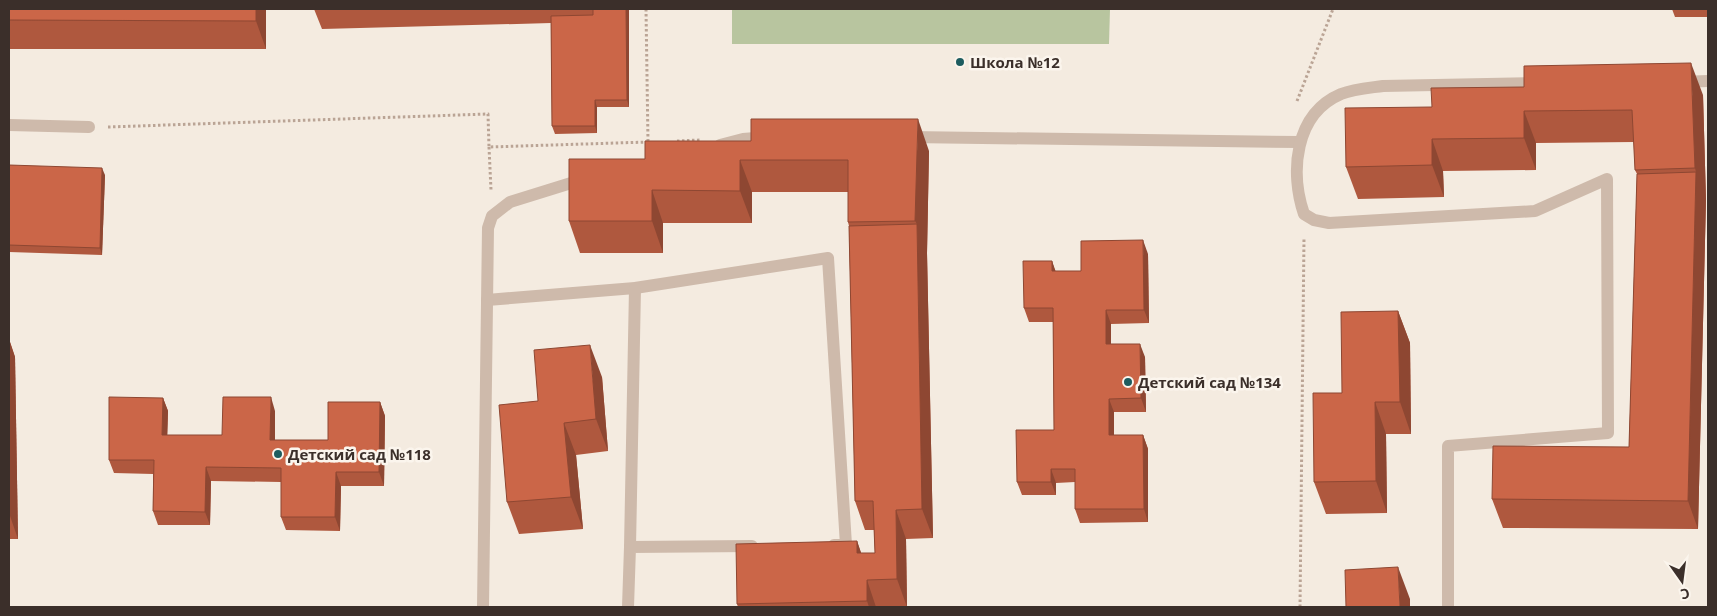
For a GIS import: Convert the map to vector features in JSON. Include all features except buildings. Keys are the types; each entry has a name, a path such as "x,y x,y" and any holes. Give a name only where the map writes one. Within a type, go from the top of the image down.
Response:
{"lane":[{"path":"1669,82 1708,81"},
{"path":"1448,607 1448,446 1608,433 1607,179 1535,211 1344,224 1314,220 1304,214 1296,173 1299,142 1310,123 1324,106 1340,95 1360,89 1382,86 1550,83"},
{"path":"9,125 89,127"},
{"path":"707,144 784,135"},
{"path":"898,137 1299,142"},
{"path":"483,607 488,228 492,216 510,202 597,176"},
{"path":"487,300 635,288 828,258 846,545 817,545"},
{"path":"628,607 635,288"},
{"path":"630,547 767,546"}],"path":[{"path":"646,9 648,142"},
{"path":"1295,106 1333,9"},
{"path":"89,127 488,114 492,216"},
{"path":"489,147 657,142"},
{"path":"667,142 707,144"},
{"path":"1300,607 1304,214"}],"green space":[{"path":"732,9 1110,9 1109,44 732,44"}],"place":[{"name":"Школа №12","path":"960,62"},
{"name":"Детский сад №134","path":"1128,382"},
{"name":"Детский сад №118","path":"278,454"}]}
